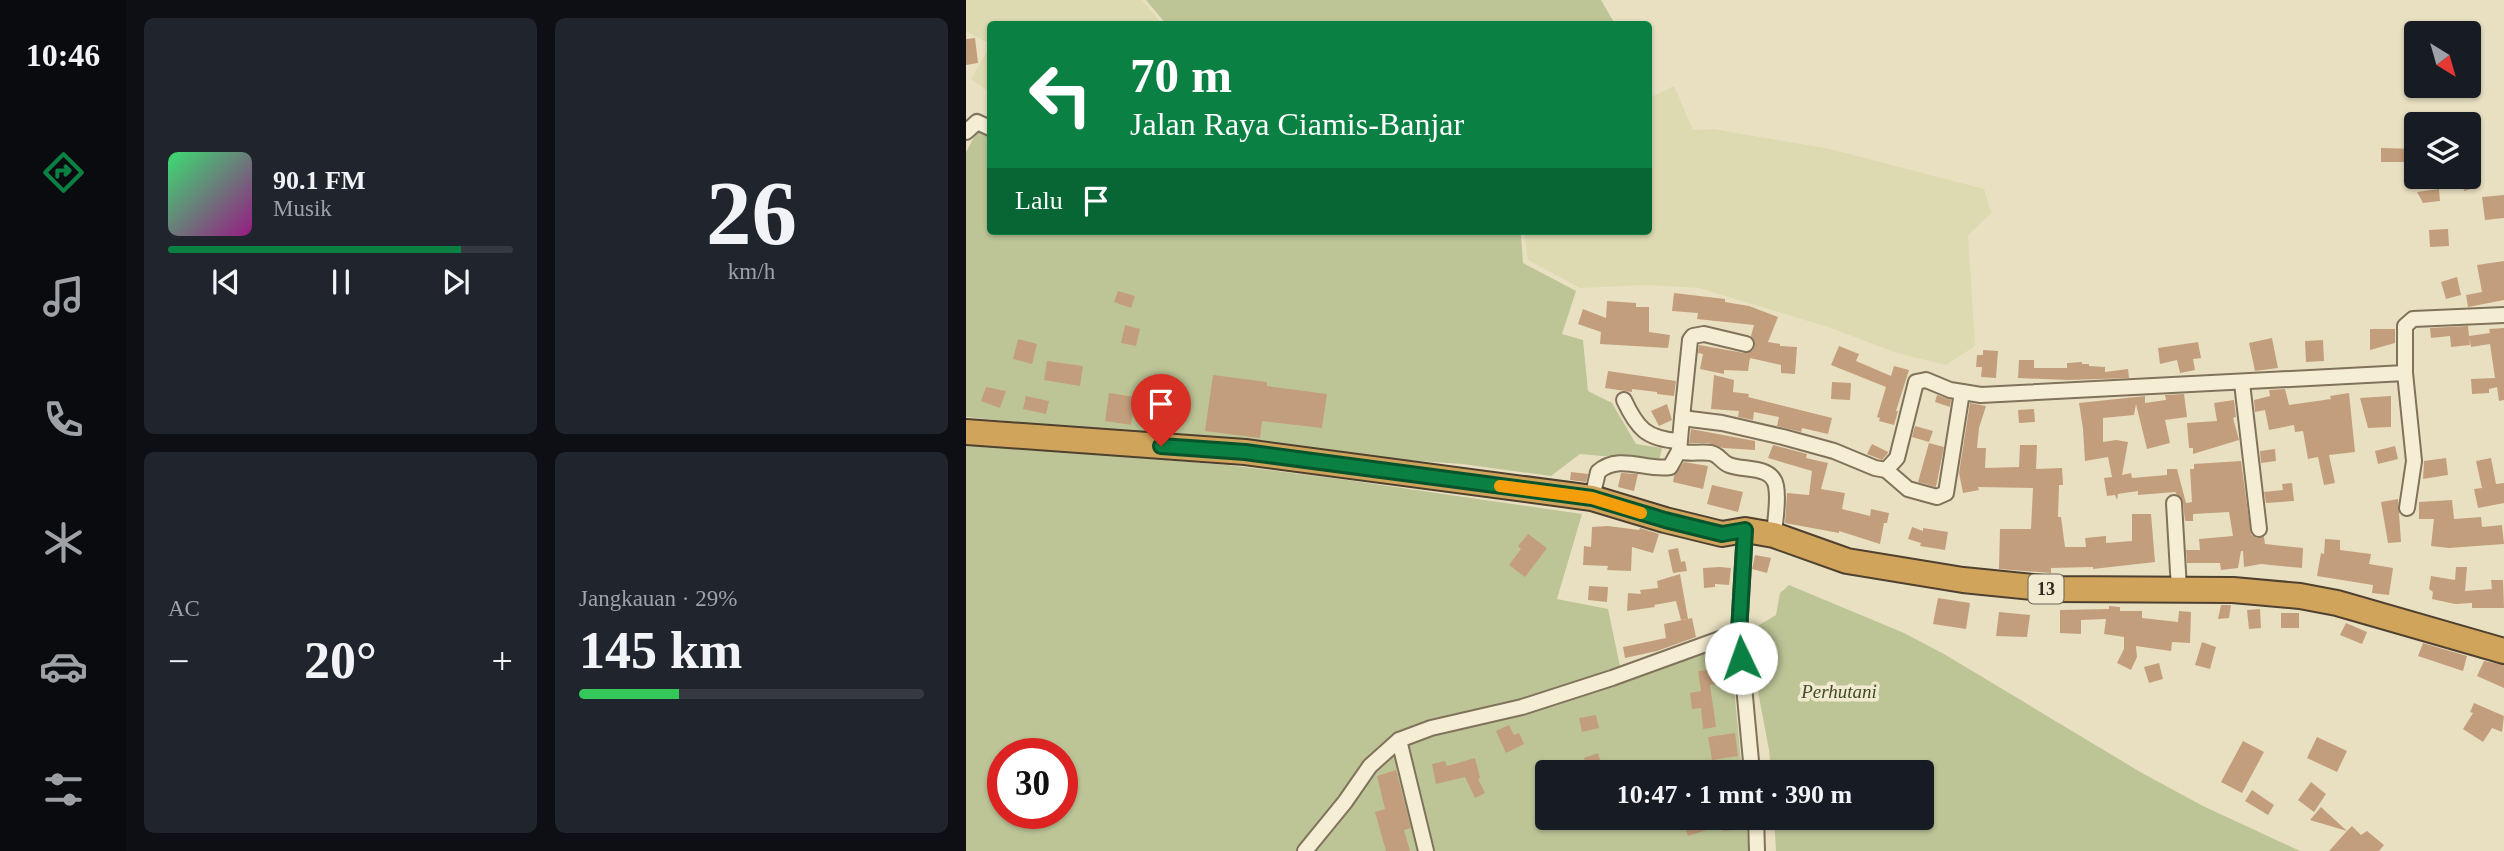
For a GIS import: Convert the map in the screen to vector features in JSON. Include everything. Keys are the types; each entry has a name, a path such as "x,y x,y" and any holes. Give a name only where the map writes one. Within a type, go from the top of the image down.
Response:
{"highway":[{"name":"13","path":"966,432 1245,452 1592,498 1722,534 1745,530 1774,535 1847,561 1963,580 2053,589 2256,591 2300,596 2337,603 2504,651"}],"street":[{"path":"966,138 978,127"},
{"path":"2407,508 2414,461 2404,373 2404,326 2413,319 2504,314"},
{"path":"1592,498 1598,472 1605,467 1629,462 1666,468 1676,460 1690,340 1693,336 1704,334 1746,344"},
{"path":"1886,470 1897,458 1916,382 1926,380 1950,390 1981,395 2404,373"},
{"path":"2242,383 2259,529"},
{"path":"1682,418 1722,423 1834,451 1886,470 1908,489 1937,497 1946,493 1962,391"},
{"path":"1624,400 1633,419 1643,431 1655,438 1679,446 1690,455 1707,452 1716,454 1729,465 1765,472 1772,477 1777,486 1774,535"},
{"path":"2174,503 2179,589"},
{"path":"1745,530 1739,632 1751,760"},
{"path":"1305,851 1370,766 1399,740 1431,728 1522,708 1739,632"},
{"path":"1399,740 1426,851"},
{"path":"1756,830 1757,851"}],"shaded area":[{"path":"966,0 1142,0 1160,21 987,21 987,42 966,31"},
{"path":"987,51 987,90 971,79"},
{"path":"1674,86 1693,130 1713,129 1830,149 1984,189 1991,213 1968,235 1975,346 1946,365 1897,353 1828,327 1699,288 1647,285 1580,288 1528,260 1525,235 1652,235 1652,97"}],"green space":[{"path":"1146,0 1601,0 1613,21 1164,21"},
{"path":"978,130 987,134 987,235 1521,235 1523,263 1576,291 1562,334 1583,340 1588,391 1612,403 1636,444 1662,448 1659,461 1580,454 1551,476 1462,464 966,417 966,152"},
{"path":"966,444 1227,465 1582,514 1557,599 1608,609 1623,681 1730,644 1741,760 1535,760 1535,830 1747,830 1749,851 966,851"},
{"name":"Perhutani","path":"1789,585 1904,633 1944,654 2142,773 2203,806 2300,851 1776,851 1775,830 1934,830 1934,760 1770,760 1750,649 1756,627 1776,615 1780,593"}],"building":[{"path":"975,38 978,63 966,65 966,39"},
{"path":"2381,148 2404,149 2404,162 2381,162"},
{"path":"2439,189 2440,201 2423,203 2417,192"},
{"path":"2504,195 2504,218 2485,220 2482,197"},
{"path":"2448,229 2449,246 2430,247 2429,230"},
{"path":"2504,261 2504,300 2468,307 2466,295 2482,292 2477,265"},
{"path":"2457,277 2461,295 2446,299 2441,282"},
{"path":"1118,291 1135,296 1131,308 1114,302"},
{"path":"1674,293 1725,299 1725,302 1749,306 1778,317 1768,342 1797,347 1795,374 1781,373 1781,365 1750,358 1748,371 1724,370 1724,374 1700,369 1703,354 1698,353 1699,345 1744,353 1752,351 1755,346 1751,336 1754,325 1697,319 1698,313 1672,311"},
{"path":"1607,301 1636,303 1636,307 1649,307 1649,332 1670,335 1668,348 1600,344 1601,332 1578,324 1583,309 1606,318"},
{"path":"1125,325 1140,329 1136,346 1121,343"},
{"path":"2468,326 2469,336 2490,333 2489,329 2504,328 2504,400 2499,401 2497,387 2489,389 2489,393 2472,394 2471,379 2495,378 2490,344 2471,347 2469,337 2470,345 2451,347 2450,336 2431,338 2430,328"},
{"path":"2370,329 2395,329 2395,343 2370,350"},
{"path":"2272,338 2278,368 2255,371 2249,343"},
{"path":"1018,339 1037,344 1032,364 1013,359"},
{"path":"2323,340 2324,361 2306,362 2305,341"},
{"path":"2198,342 2201,358 2193,359 2195,370 2180,373 2177,360 2160,364 2158,348"},
{"path":"1839,346 1859,354 1856,361 1891,376 1894,366 1909,370 1894,425 1879,421 1880,418 1877,417 1886,387 1831,365"},
{"path":"1983,350 1998,351 1996,378 1981,377 1982,367 1976,367 1977,355 1983,355"},
{"path":"2019,360 2034,360 2034,368 2067,368 2067,363 2082,362 2089,366 2105,367 2105,372 2128,369 2129,378 2018,378"},
{"path":"1047,361 1083,366 1080,386 1044,380"},
{"path":"1608,371 1676,381 1674,396 1632,389 1632,392 1605,388"},
{"path":"1213,375 1327,394 1322,428 1262,421 1260,438 1205,431"},
{"path":"1714,375 1734,380 1733,392 1749,394 1748,397 1832,418 1828,434 1802,428 1801,432 1777,426 1779,417 1754,412 1753,420 1738,417 1739,411 1711,409"},
{"path":"1832,382 1851,383 1850,400 1831,399"},
{"path":"986,387 1006,391 1000,408 981,401"},
{"path":"2285,389 2289,405 2331,399 2330,396 2349,393 2355,452 2329,455 2335,483 2324,485 2318,457 2308,459 2303,431 2295,432 2294,425 2269,430 2265,410 2255,412 2254,400 2270,396 2269,390"},
{"path":"1109,393 1135,397 1131,425 1105,421"},
{"path":"2184,394 2187,417 2165,420 2170,443 2147,449 2136,404 2134,415 2103,418 2103,442 2128,442 2122,475 2131,473 2132,478 2167,475 2167,469 2177,469 2186,503 2192,502 2190,469 2194,469 2194,464 2241,461 2251,534 2256,538 2264,537 2265,544 2303,548 2302,568 2261,564 2244,567 2243,551 2238,568 2221,570 2220,563 2187,563 2186,550 2200,550 2199,539 2233,536 2229,512 2193,514 2193,521 2185,521 2183,502 2175,492 2138,495 2138,491 2118,494 2117,500 2115,495 2107,496 2104,478 2112,477 2108,457 2085,461 2079,403 2145,396 2145,403 2166,400 2165,395"},
{"path":"1937,395 1951,400 1950,407 1935,402"},
{"path":"1026,396 1049,401 1046,414 1023,409"},
{"path":"2391,396 2391,427 2368,428 2360,398"},
{"path":"2234,400 2236,417 2233,418 2239,440 2193,454 2193,448 2189,448 2187,423 2217,421 2214,403"},
{"path":"1970,403 1986,406 1979,428 1977,448 1986,448 1985,468 2019,467 2020,445 2037,445 2036,469 2062,468 2063,485 2059,485 2058,517 2061,517 2065,547 2086,547 2085,538 2106,536 2106,543 2132,541 2132,514 2151,514 2155,562 2093,569 2051,568 2051,573 1999,569 2000,529 2031,529 2033,488 1978,487 1979,490 1963,493 1959,473"},
{"path":"1667,404 1672,420 1659,426 1651,411"},
{"path":"2034,409 2035,422 2019,423 2018,410"},
{"path":"1915,426 1933,431 1929,442 1912,437"},
{"path":"1691,429 1755,441 1755,450 1689,443"},
{"path":"1929,443 1944,447 1936,487 1918,482"},
{"path":"1872,444 1888,452 1882,460 1867,454"},
{"path":"1773,445 1828,463 1821,489 1845,493 1842,509 1870,516 1871,509 1889,513 1880,544 1839,531 1785,523 1787,493 1809,495 1812,471 1768,458"},
{"path":"2395,446 2398,459 2378,464 2375,451"},
{"path":"2275,449 2276,461 2261,463 2260,451"},
{"path":"2446,458 2448,475 2423,479 2424,461"},
{"path":"2491,458 2496,484 2504,483 2504,503 2478,508 2474,489 2482,488 2476,461"},
{"path":"1684,462 1708,466 1703,489 1673,482"},
{"path":"1571,472 1588,474 1586,482 1570,480"},
{"path":"1621,473 1638,474 1634,491 1618,487"},
{"path":"2292,483 2294,501 2266,503 2264,492 2283,490 2282,484"},
{"path":"1712,485 1743,492 1738,512 1707,504"},
{"path":"2398,499 2401,542 2388,543 2381,502"},
{"path":"2452,500 2454,519 2481,517 2482,527 2502,525 2504,544 2449,548 2431,546 2434,519 2419,519 2419,502"},
{"path":"1592,527 1640,528 1659,534 1653,553 1632,547 1631,571 1607,570 1608,566 1583,565 1584,546 1591,547"},
{"path":"1912,527 1923,531 1923,528 1948,532 1945,550 1920,546 1921,543 1908,539"},
{"path":"1528,534 1547,548 1525,577 1509,565 1521,549 1518,546"},
{"path":"2325,539 2340,540 2340,550 2371,554 2369,564 2393,568 2389,595 2372,593 2373,585 2317,576 2321,553 2324,554"},
{"path":"1678,548 1681,562 1685,561 1687,571 1673,573 1668,550"},
{"path":"1755,555 1771,558 1767,573 1752,569"},
{"path":"2456,567 2467,567 2465,591 2492,589 2491,580 2503,580 2504,608 2472,608 2472,603 2455,604 2432,599 2433,592 2429,589 2431,576 2455,580"},
{"path":"1703,568 1731,568 1729,585 1715,584 1715,587 1704,588"},
{"path":"1680,574 1688,619 1681,620 1676,601 1627,611 1628,593 1641,594 1640,590 1658,588 1657,581"},
{"path":"1589,586 1608,587 1607,602 1588,600"},
{"path":"1938,598 1970,603 1966,629 1933,624"},
{"path":"2221,605 2231,605 2229,618 2218,619"},
{"path":"2109,606 2120,607 2120,611 2142,611 2142,618 2178,622 2179,611 2191,612 2190,643 2172,642 2171,651 2136,646 2137,657 2131,670 2117,663 2124,649 2124,637 2104,634 2106,619 2081,620 2081,634 2060,633 2060,610 2109,609"},
{"path":"2260,609 2261,628 2249,629 2247,610"},
{"path":"1999,612 2030,615 2027,637 1996,636"},
{"path":"2281,613 2299,613 2299,628 2281,628"},
{"path":"1692,618 1696,637 1657,651 1625,658 1623,647 1666,638 1664,624"},
{"path":"2346,623 2367,632 2362,644 2340,635"},
{"path":"2202,642 2216,647 2210,669 2195,665"},
{"path":"2423,643 2467,656 2463,671 2418,656"},
{"path":"2484,661 2504,665 2504,688 2477,676"},
{"path":"2159,663 2163,679 2149,683 2144,667"},
{"path":"1719,669 1721,683 1710,685 1716,727 1703,729 1701,708 1692,709 1690,693 1701,691 1698,671"},
{"path":"2474,703 2504,716 2502,732 2492,728 2483,742 2463,729 2473,713 2470,712"},
{"path":"1596,715 1599,728 1582,732 1579,718"},
{"path":"1509,725 1514,735 1519,733 1524,744 1506,753 1496,731"},
{"path":"1735,733 1738,756 1712,760 1708,737"},
{"path":"2317,737 2347,751 2337,772 2307,758"},
{"path":"2243,741 2264,752 2242,793 2221,782"},
{"path":"1598,753 1600,760 1585,760 1584,758"},
{"path":"1475,758 1480,778 1478,779 1485,793 1475,798 1465,777 1436,784 1432,764 1445,761 1447,766"},
{"path":"1396,770 1411,828 1404,830 1410,851 1386,851 1375,812 1385,809 1377,776"},
{"path":"2311,782 2326,794 2314,812 2298,800"},
{"path":"2252,790 2274,805 2268,815 2245,801"},
{"path":"2321,807 2347,831 2310,820"},
{"path":"2352,826 2361,835 2367,831 2384,845 2379,851 2329,851"},
{"path":"1686,830 1707,830 1688,836"}],"slow traffic":[{"path":"1500,486 1592,498 1641,513"}],"route":[{"path":"1161,446 1245,452 1592,498 1722,534 1745,530 1739,632 1741,658"}]}
